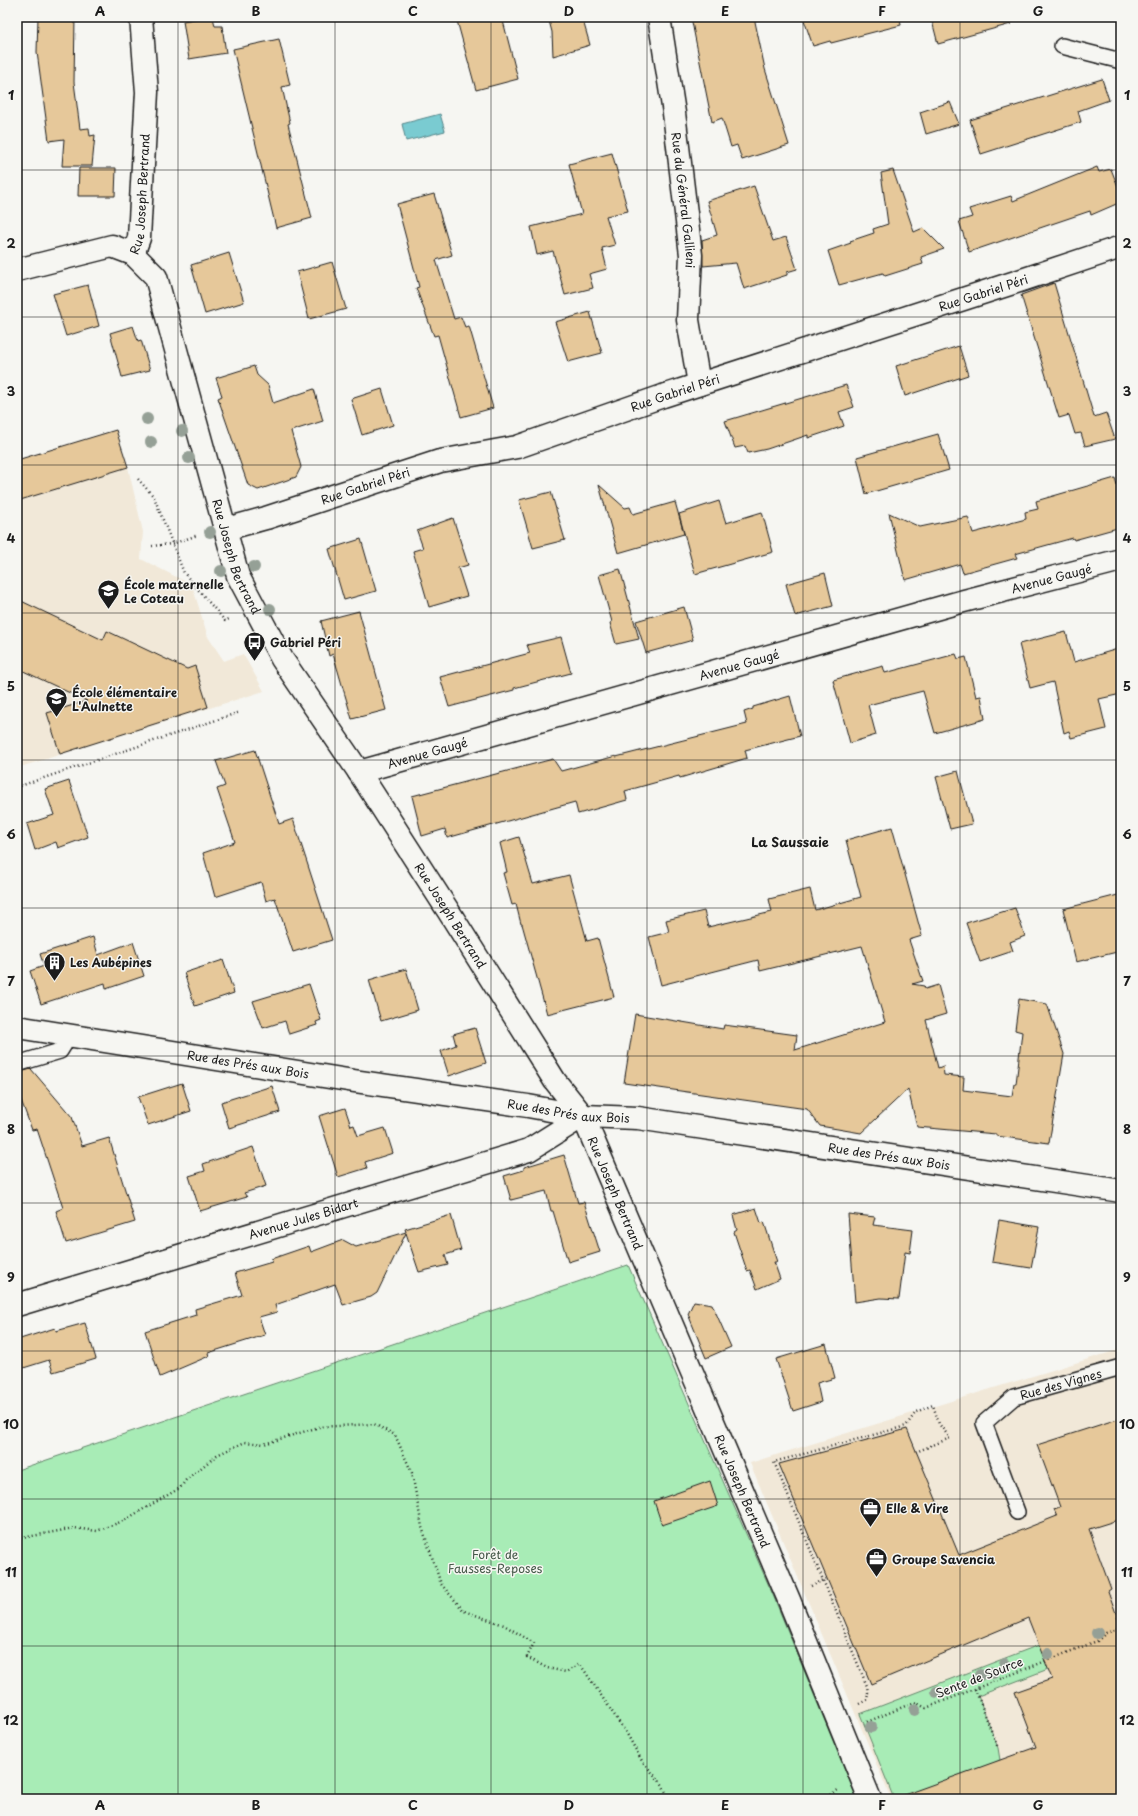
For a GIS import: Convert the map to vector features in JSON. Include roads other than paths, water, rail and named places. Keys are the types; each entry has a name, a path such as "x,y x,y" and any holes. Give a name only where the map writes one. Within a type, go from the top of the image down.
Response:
{"street":[{"name":"Rue Joseph Bertrand","path":"141,17 147,92 139,238 133,254 156,277 181,374 226,529 238,576 282,660 359,772 555,1081 583,1116 870,1799"},
{"name":"Rue du Général Gallieni","path":"659,17 674,112 691,255 688,320 699,384"},
{"path":"17,270 112,246 133,254"},
{"name":"Rue Gabriel Péri","path":"226,529 266,518 440,461 517,447 699,384 1004,286 1121,246"},
{"name":"Avenue Gaugé","path":"359,772 952,604 1121,560"},
{"name":"Rue des Prés aux Bois","path":"17,1027 354,1081 528,1106 583,1116 638,1118 1121,1191"},
{"name":"Avenue Jules Bidart","path":"17,1305 529,1150 583,1116"}],"lane":[{"path":"1062,46 1121,61"},
{"path":"17,1064 60,1051 70,1035"},
{"name":"Rue des Vignes","path":"1016,1512 984,1424 1014,1397 1121,1367"}],"water":[{"path":"440,114 445,131 406,141 402,124"}],"place":[{"name":"École maternelle Le Coteau","path":"108,610"},
{"name":"Gabriel Péri","path":"255,662"},
{"name":"École élémentaire L'Aulnette","path":"57,718"},
{"name":"Les Aubépines","path":"54,982"},
{"name":"Elle & Vire","path":"871,1528"},
{"name":"Groupe Savencia","path":"876,1578"}],"district":[{"name":"La Saussaie","path":"790,841"}],"park label":[{"name":"Forêt de Fausses-Reposes","path":"495,1561"}]}
